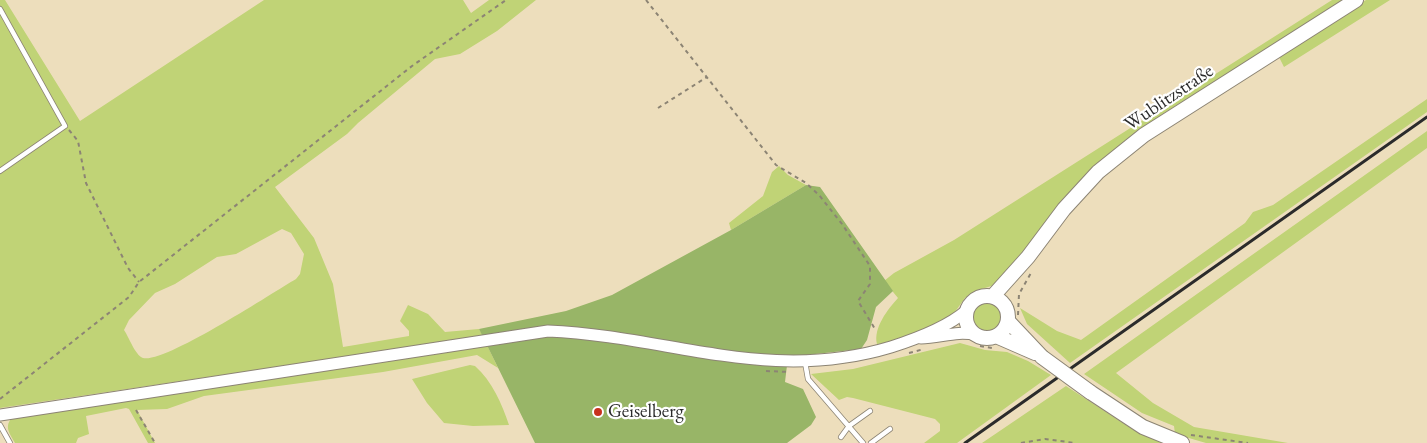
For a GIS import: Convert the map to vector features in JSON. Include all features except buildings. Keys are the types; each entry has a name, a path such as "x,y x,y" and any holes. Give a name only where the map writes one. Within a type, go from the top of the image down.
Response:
{"main road":[{"name":"Wublitzstraße","path":"998,300 1030,264 1064,209 1091,179 1144,135 1356,0"},
{"path":"1041,356 982,338 975,340 967,325 966,311 973,300 986,295 998,300 1007,309 1013,320 1041,356 1090,392 1143,427 1185,439"},
{"path":"995,342 1013,320"}],"street":[{"path":"0,415 548,331 613,336 727,357 782,362 806,367 852,358 919,338 956,320 966,311"},
{"path":"919,338 935,338 965,332 975,340"}],"lane":[{"path":"0,9 65,126 0,171"},
{"path":"806,367 808,379 863,443"},
{"path":"841,437 849,426 870,411"},
{"path":"0,425 10,443"},
{"path":"871,443 890,429"}],"path":[{"path":"0,399 128,297 139,282 412,66 506,0"},
{"path":"646,0 776,164 806,183 819,195 842,224 870,266 870,284 858,301 875,329"},
{"path":"658,108 707,77"},
{"path":"65,126 78,141 86,183 128,268 139,282"},
{"path":"1013,320 1019,294 1030,264"},
{"path":"975,340 995,342"},
{"path":"901,355 928,348"},
{"path":"766,371 806,367"},
{"path":"136,410 155,443"},
{"path":"1021,443 1028,440 1044,439 1075,443"},
{"path":"1185,439 1248,443"}],"green space":[{"path":"0,0 5,0 80,121 264,0 463,0 471,13 489,0 536,0 497,31 460,54 435,59 347,134 275,187 314,238 333,284 343,347 409,336 409,331 400,321 408,305 428,314 445,332 479,329 483,336 0,408","holes":["282,229 291,233 304,254 300,274 296,279 218,326 172,350 155,357 143,358 137,353 124,330 129,320 155,293 175,284 217,257 236,254"]},
{"path":"1332,0 1346,0 1164,113 1106,156 1079,183 998,284 975,291 965,298 952,316 919,331 886,343 877,344 876,338 879,325 898,298 884,281 894,273 954,240"},
{"path":"1366,0 1390,0 1284,67 1278,55"},
{"path":"1427,99 1427,112 1070,363 1027,324 1020,308 1057,331 1081,340 1245,223 1253,212 1273,205"},
{"path":"1427,131 1427,148 1116,373 1153,403 1194,427 1288,443 1206,443 1175,434 1174,426 1142,413 1084,374"},
{"path":"779,166 788,175 806,185 731,230 729,223 763,196 772,172"},
{"path":"806,185 820,187 893,291 876,307 867,340 861,349 788,357 785,382 803,389 816,417 811,425 787,443 535,443 479,329 566,311 612,295 731,230"},
{"path":"987,301 993,302 998,306 1002,311 1002,323 998,328 993,332 987,333 981,332 976,328 972,323 971,317 972,311 976,306 981,302"},
{"path":"960,343 985,350 1007,352 1028,361 1051,375 957,443 924,443 940,431 940,424 935,419 853,398 847,397 839,400 811,374 853,369"},
{"path":"487,345 498,368 477,355 383,372 204,396 167,409 137,410 155,443 148,443 129,409 126,408 86,416 89,434 78,438 76,443 15,443 8,430 8,424 13,417"},
{"path":"470,365 475,366 487,379 500,401 509,425 473,426 444,423 427,403 412,379"},
{"path":"1066,386 1132,429 1163,443 982,443"}],"railway":[{"path":"965,443 1427,117"}],"place":[{"name":"Geiselberg","path":"598,412"}]}
